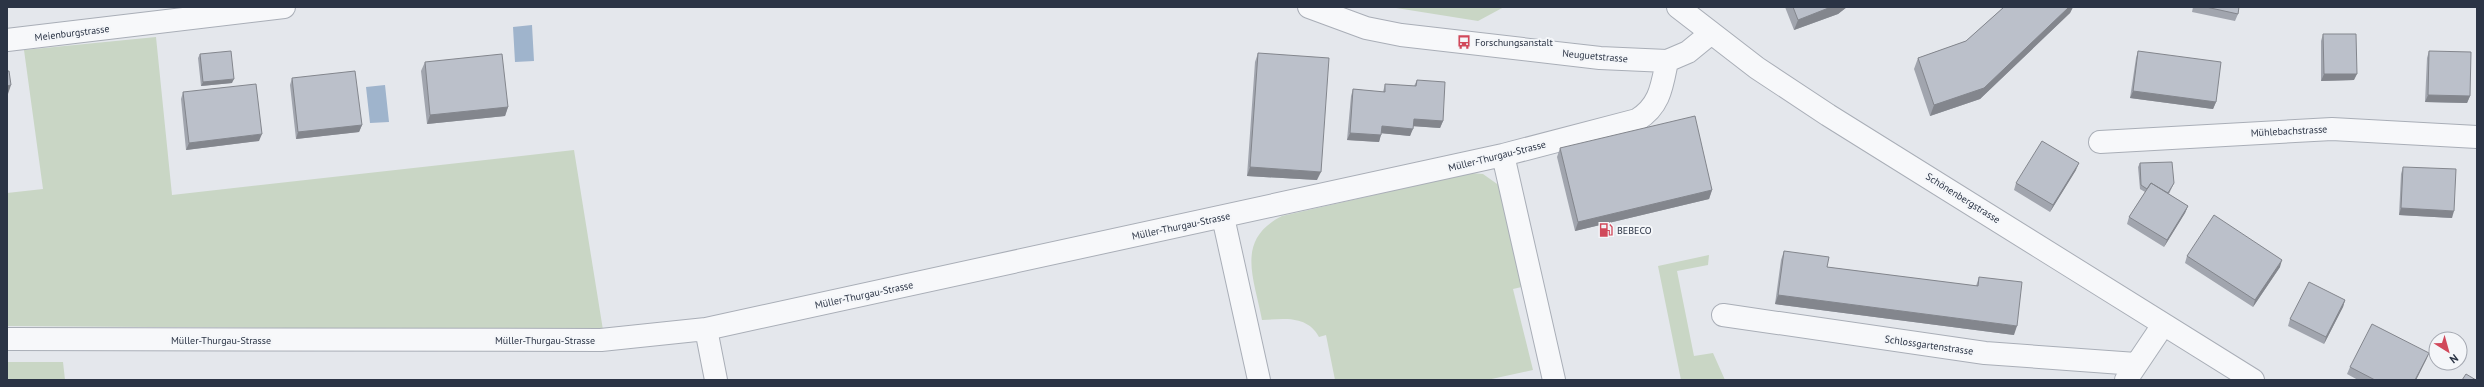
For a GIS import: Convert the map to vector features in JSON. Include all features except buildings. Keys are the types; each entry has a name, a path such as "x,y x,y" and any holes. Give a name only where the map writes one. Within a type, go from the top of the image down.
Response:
{"street":[{"name":"Meienburgstrasse","path":"7,40 134,16 284,7"},
{"name":"Neuguetstrasse","path":"1309,7 1366,28 1401,35 1600,58 1667,61 1688,52 1710,34"},
{"name":"Schönenbergstrasse","path":"1678,7 1710,34 1757,68 1828,115 2253,380"},
{"name":"Müller-Thurgau-Strasse","path":"7,339 601,340 706,329 1503,155 1637,120 1650,110 1657,101 1667,61"},
{"name":"Mühlebachstrasse","path":"2100,142 2332,129 2477,137"},
{"path":"1503,155 1554,380"},
{"path":"1223,217 1259,380"},
{"name":"Schlossgartenstrasse","path":"1723,315 1985,353 2131,372"},
{"path":"2131,372 2163,325"},
{"path":"706,329 716,380"}],"green space":[{"path":"1390,7 1504,7 1478,21"},
{"path":"156,37 172,195 574,150 603,330 7,326 7,193 43,189 24,50"},
{"path":"1471,173 1483,174 1500,186 1526,286 1513,289 1533,370 1487,380 1335,380 1326,335 1319,337 1308,325 1294,320 1262,320 1252,275 1251,261 1253,248 1258,236 1267,226 1282,216"},
{"path":"1709,255 1708,265 1677,271 1694,356 1713,353 1725,380 1681,380 1658,266"},
{"path":"7,362 63,362 65,380 7,380"}],"water":[{"path":"532,25 534,61 515,62 513,27"},
{"path":"385,85 389,122 370,123 366,87"}],"place":[{"name":"Forschungsanstalt","path":"1464,42"},
{"name":"BEBECO","path":"1606,230"}]}
